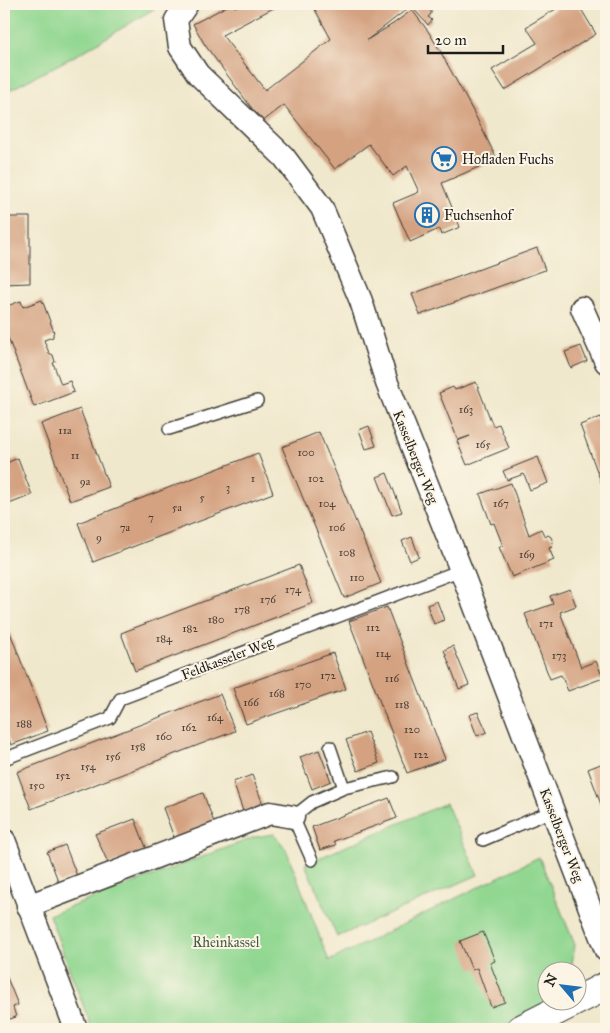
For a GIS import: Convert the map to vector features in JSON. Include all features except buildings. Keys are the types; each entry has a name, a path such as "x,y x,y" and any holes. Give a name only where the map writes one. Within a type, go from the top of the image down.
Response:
{"street":[{"name":"Kasselberger Weg","path":"187,4 176,20 180,48 198,74 284,157 322,208 361,301 387,383 461,570 606,950"},
{"path":"582,308 606,362"},
{"path":"28,906 270,813 293,816"},
{"path":"4,840 76,1029"},
{"path":"521,1029 606,986"}],"lane":[{"path":"169,429 257,401"},
{"name":"Feldkasseler Weg","path":"4,759 110,718 120,699 461,570"},
{"path":"330,748 344,788"},
{"path":"312,860 293,816 312,802 344,788 393,776"},
{"path":"483,840 552,811"}],"green space":[{"path":"4,4 162,4 84,51 4,93"},
{"path":"446,803 478,875 337,937 305,864"},
{"name":"Rheinkassel","path":"274,834 286,849 329,961 539,857 575,945 573,960 538,960 538,1009 498,1029 92,1029 49,915 255,837"}],"place":[{"name":"Hofladen Fuchs","path":"444,159"},
{"name":"Fuchsenhof","path":"427,215"}]}
